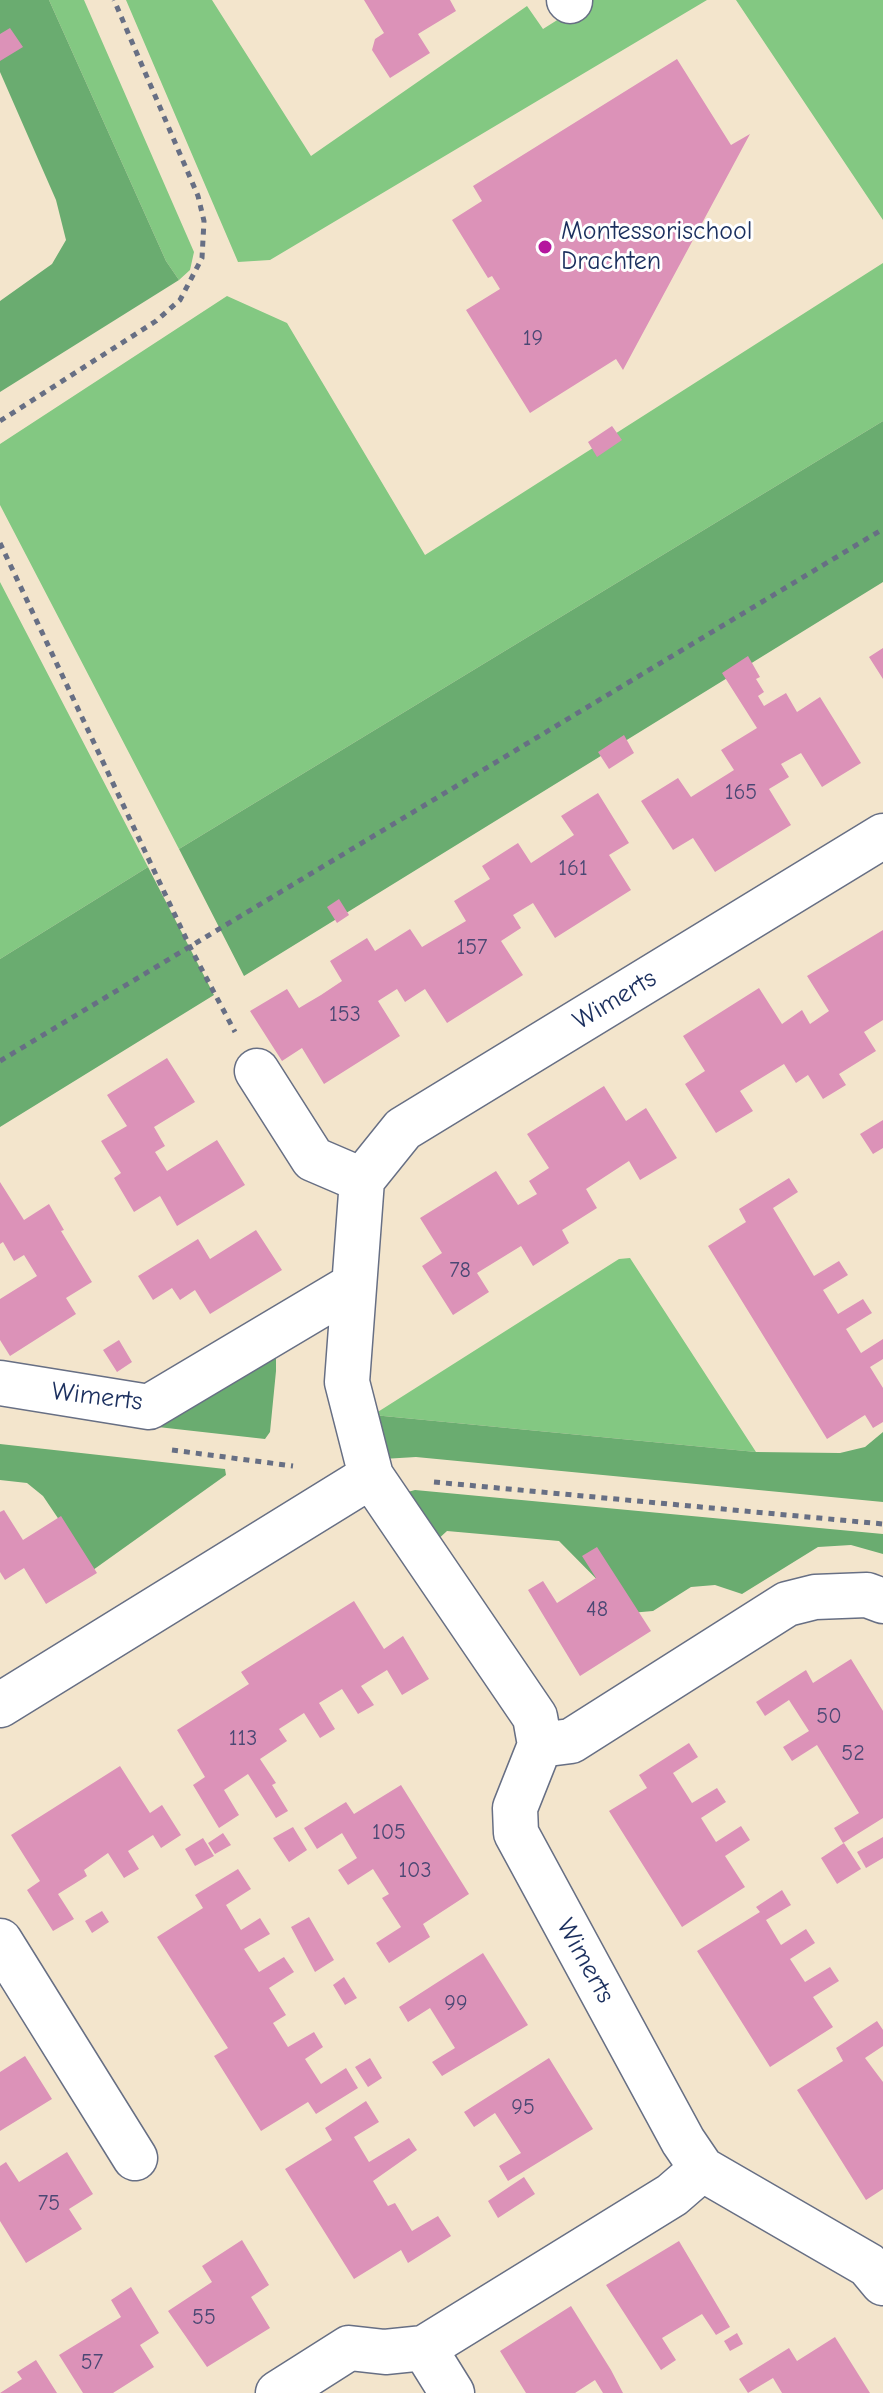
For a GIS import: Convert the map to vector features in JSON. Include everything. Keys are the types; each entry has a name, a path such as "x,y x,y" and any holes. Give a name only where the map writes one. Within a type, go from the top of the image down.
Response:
{"street":[{"name":"Wimerts","path":"362,1180 403,1129 883,836"},
{"path":"257,1071 313,1159 362,1180 347,1382 371,1476 535,1717 540,1745 571,1741 787,1604 815,1597 867,1595 883,1601"},
{"name":"Wimerts","path":"0,1383 149,1407 354,1285"},
{"path":"0,1705 371,1476"},
{"name":"Wimerts","path":"540,1745 515,1808 516,1833 683,2141 702,2169 868,2265 883,2283"},
{"path":"0,1941 135,2158"},
{"path":"278,2393 349,2348 385,2352 424,2348 672,2195 702,2169"},
{"path":"424,2348 452,2393"}],"path":[{"path":"0,421 156,321 180,300 202,258 204,221 198,196 114,0"},
{"path":"0,1061 883,529"},
{"path":"0,543 190,947 257,1071"},
{"path":"170,1450 294,1466"},
{"path":"371,1476 883,1524"}],"green space":[{"path":"0,0 49,0 166,261 179,280 0,392 0,301 52,264 66,240 56,200 0,72"},
{"path":"49,0 84,0 194,252 190,270 179,280 166,261"},
{"path":"126,0 212,0 311,156 527,6 543,29 589,0 707,0 270,260 238,262"},
{"path":"736,0 883,0 883,220"},
{"path":"883,263 883,421 179,849 0,505 0,444 227,296 287,323 425,555"},
{"path":"883,421 883,582 244,976 179,849"},
{"path":"0,582 148,867 0,959"},
{"path":"148,867 214,995 0,1127 0,959"},
{"path":"630,1258 756,1452 373,1415 619,1259"},
{"path":"276,1345 270,1432 265,1439 149,1426"},
{"path":"373,1415 756,1452 840,1453 865,1447 883,1432 883,1502 416,1457 383,1459"},
{"path":"0,1444 225,1469 226,1475 93,1570 43,1496 27,1483 0,1480"},
{"path":"415,1490 883,1534 883,1554 851,1545 818,1547 742,1594 715,1585 691,1587 653,1611 630,1613 559,1541 447,1531 435,1542 404,1493"}],"building":[{"path":"364,0 450,0 456,11 418,34 430,53 390,78 372,50 375,39 384,33"},
{"path":"10,28 23,47 0,61 0,34"},
{"path":"677,59 731,145 750,134 623,370 616,359 530,413 466,310 500,289 492,276 488,278 452,220 482,201 473,186"},
{"path":"612,426 622,440 597,457 588,442"},
{"path":"883,648 883,679 869,657"},
{"path":"748,656 760,677 756,679 764,692 758,696 764,706 786,693 797,712 820,697 861,763 822,787 801,753 781,764 789,777 769,789 791,825 715,872 693,838 673,850 641,801 678,778 691,797 734,770 721,750 757,728 722,673"},
{"path":"624,735 634,753 609,769 598,752"},
{"path":"598,793 629,843 609,855 631,890 555,938 533,903 513,915 521,928 501,941 523,975 447,1023 425,989 405,1002 397,989 378,1001 400,1036 324,1084 302,1048 282,1061 250,1011 287,989 299,1008 321,995 342,981 330,961 367,938 375,951 410,929 422,947 466,921 454,901 490,879 482,866 518,843 531,863 574,835 561,816"},
{"path":"339,899 349,915 337,923 327,907"},
{"path":"883,930 883,1020 864,1032 876,1051 839,1074 846,1085 823,1099 808,1075 796,1083 784,1064 740,1091 753,1111 716,1133 685,1084 705,1071 683,1036 759,988 782,1024 802,1010 810,1024 829,1011 807,976"},
{"path":"167,1058 195,1102 154,1127 165,1146 155,1152 167,1171 217,1140 245,1185 177,1226 160,1196 134,1212 114,1178 121,1173 101,1141 127,1126 107,1095"},
{"path":"604,1086 626,1121 646,1108 677,1158 640,1180 629,1161 586,1189 597,1208 562,1230 569,1243 533,1266 521,1246 477,1273 489,1292 453,1315 422,1266 442,1253 420,1218 496,1171 518,1205 537,1194 529,1181 549,1168 527,1134"},
{"path":"883,1120 883,1148 873,1154 860,1134"},
{"path":"789,1178 798,1192 773,1208 814,1276 839,1261 848,1275 823,1290 838,1314 863,1299 872,1313 846,1329 861,1353 883,1339 883,1359 870,1367 883,1388 883,1422 873,1428 865,1415 827,1439 708,1246 746,1222 739,1209"},
{"path":"0,1182 24,1220 49,1204 64,1230 61,1231 92,1282 66,1298 76,1314 10,1356 0,1340 0,1299 37,1276 24,1255 14,1261 3,1242 0,1244"},
{"path":"256,1230 282,1270 210,1314 195,1290 180,1300 172,1288 153,1300 138,1276 198,1239 210,1259"},
{"path":"119,1340 132,1362 117,1372 103,1350"},
{"path":"4,1510 23,1540 61,1516 97,1573 46,1604 24,1568 5,1580 0,1572 0,1512"},
{"path":"597,1547 651,1631 580,1676 528,1590 543,1581 557,1603 596,1578 582,1556"},
{"path":"354,1601 384,1649 403,1636 429,1679 402,1695 387,1670 361,1686 374,1705 358,1714 342,1689 319,1703 335,1729 320,1738 304,1713 279,1729 287,1741 260,1759 276,1783 272,1785 288,1811 276,1818 248,1774 224,1790 239,1815 219,1828 193,1785 205,1777 177,1730 249,1684 241,1672"},
{"path":"851,1659 883,1711 883,1818 843,1843 834,1828 859,1813 817,1745 792,1761 783,1747 809,1731 789,1700 765,1716 756,1702 806,1670 813,1683"},
{"path":"689,1743 698,1757 673,1773 692,1803 717,1788 726,1802 701,1818 716,1842 741,1826 750,1840 725,1856 745,1887 682,1927 609,1811 647,1788 639,1775"},
{"path":"120,1766 150,1813 162,1805 181,1835 161,1848 153,1835 128,1851 139,1869 124,1878 108,1853 84,1870 87,1876 58,1894 74,1919 53,1931 27,1890 40,1881 11,1835"},
{"path":"401,1785 469,1894 423,1924 430,1937 389,1963 376,1943 401,1927 382,1898 389,1894 373,1869 348,1885 338,1870 357,1858 342,1833 317,1849 304,1828 346,1802 354,1814"},
{"path":"293,1827 307,1850 289,1862 273,1838"},
{"path":"223,1833 231,1845 215,1854 208,1843"},
{"path":"883,1837 883,1858 866,1868 857,1852"},
{"path":"203,1838 214,1856 195,1866 185,1849"},
{"path":"844,1843 861,1869 837,1884 821,1858"},
{"path":"238,1869 251,1889 226,1905 241,1930 260,1918 270,1934 244,1949 259,1972 284,1957 294,1972 269,1988 286,2015 273,2023 288,2047 314,2032 323,2047 305,2059 321,2084 346,2068 358,2088 316,2114 308,2102 261,2131 214,2056 228,2048 157,1937 203,1908 195,1895"},
{"path":"782,1890 791,1905 766,1920 781,1945 806,1929 815,1943 790,1959 805,1982 830,1967 839,1981 813,1997 833,2027 770,2067 697,1951 760,1912 756,1907"},
{"path":"102,1911 109,1922 92,1933 85,1921"},
{"path":"309,1917 334,1960 315,1972 291,1927"},
{"path":"483,1953 528,2025 442,2076 432,2062 455,2048 430,2008 408,2022 399,2007"},
{"path":"344,1977 357,1998 345,2005 333,1985"},
{"path":"877,2021 883,2030 883,2046 865,2058 883,2082 883,2189 866,2200 797,2090 843,2061 836,2048"},
{"path":"25,2056 52,2099 0,2131 0,2072"},
{"path":"370,2058 382,2078 368,2087 355,2067"},
{"path":"549,2058 593,2129 508,2181 499,2166 521,2153 495,2113 474,2127 464,2112"},
{"path":"366,2101 379,2122 354,2137 369,2162 409,2138 417,2150 373,2181 388,2206 395,2203 412,2231 438,2216 451,2236 408,2263 401,2250 354,2279 285,2169 332,2140 325,2128"},
{"path":"67,2152 93,2194 69,2209 82,2229 26,2263 0,2221 0,2166 6,2162 19,2182"},
{"path":"524,2177 535,2194 498,2218 488,2201"},
{"path":"242,2240 269,2285 251,2297 270,2328 207,2367 168,2311 212,2282 202,2266"},
{"path":"679,2241 730,2327 716,2335 702,2314 662,2338 676,2360 661,2370 606,2285"},
{"path":"131,2287 159,2333 140,2345 154,2367 113,2393 83,2393 59,2355 121,2317 111,2300"},
{"path":"571,2306 623,2393 603,2393 595,2380 575,2393 526,2393 500,2351"},
{"path":"737,2333 743,2344 730,2351 724,2341"},
{"path":"835,2337 870,2393 782,2393 773,2378 748,2393 739,2379 789,2348 797,2361"},
{"path":"36,2360 57,2393 0,2393 22,2379 17,2372"}],"place":[{"name":"Montessorischool Drachten","path":"545,247"}]}
